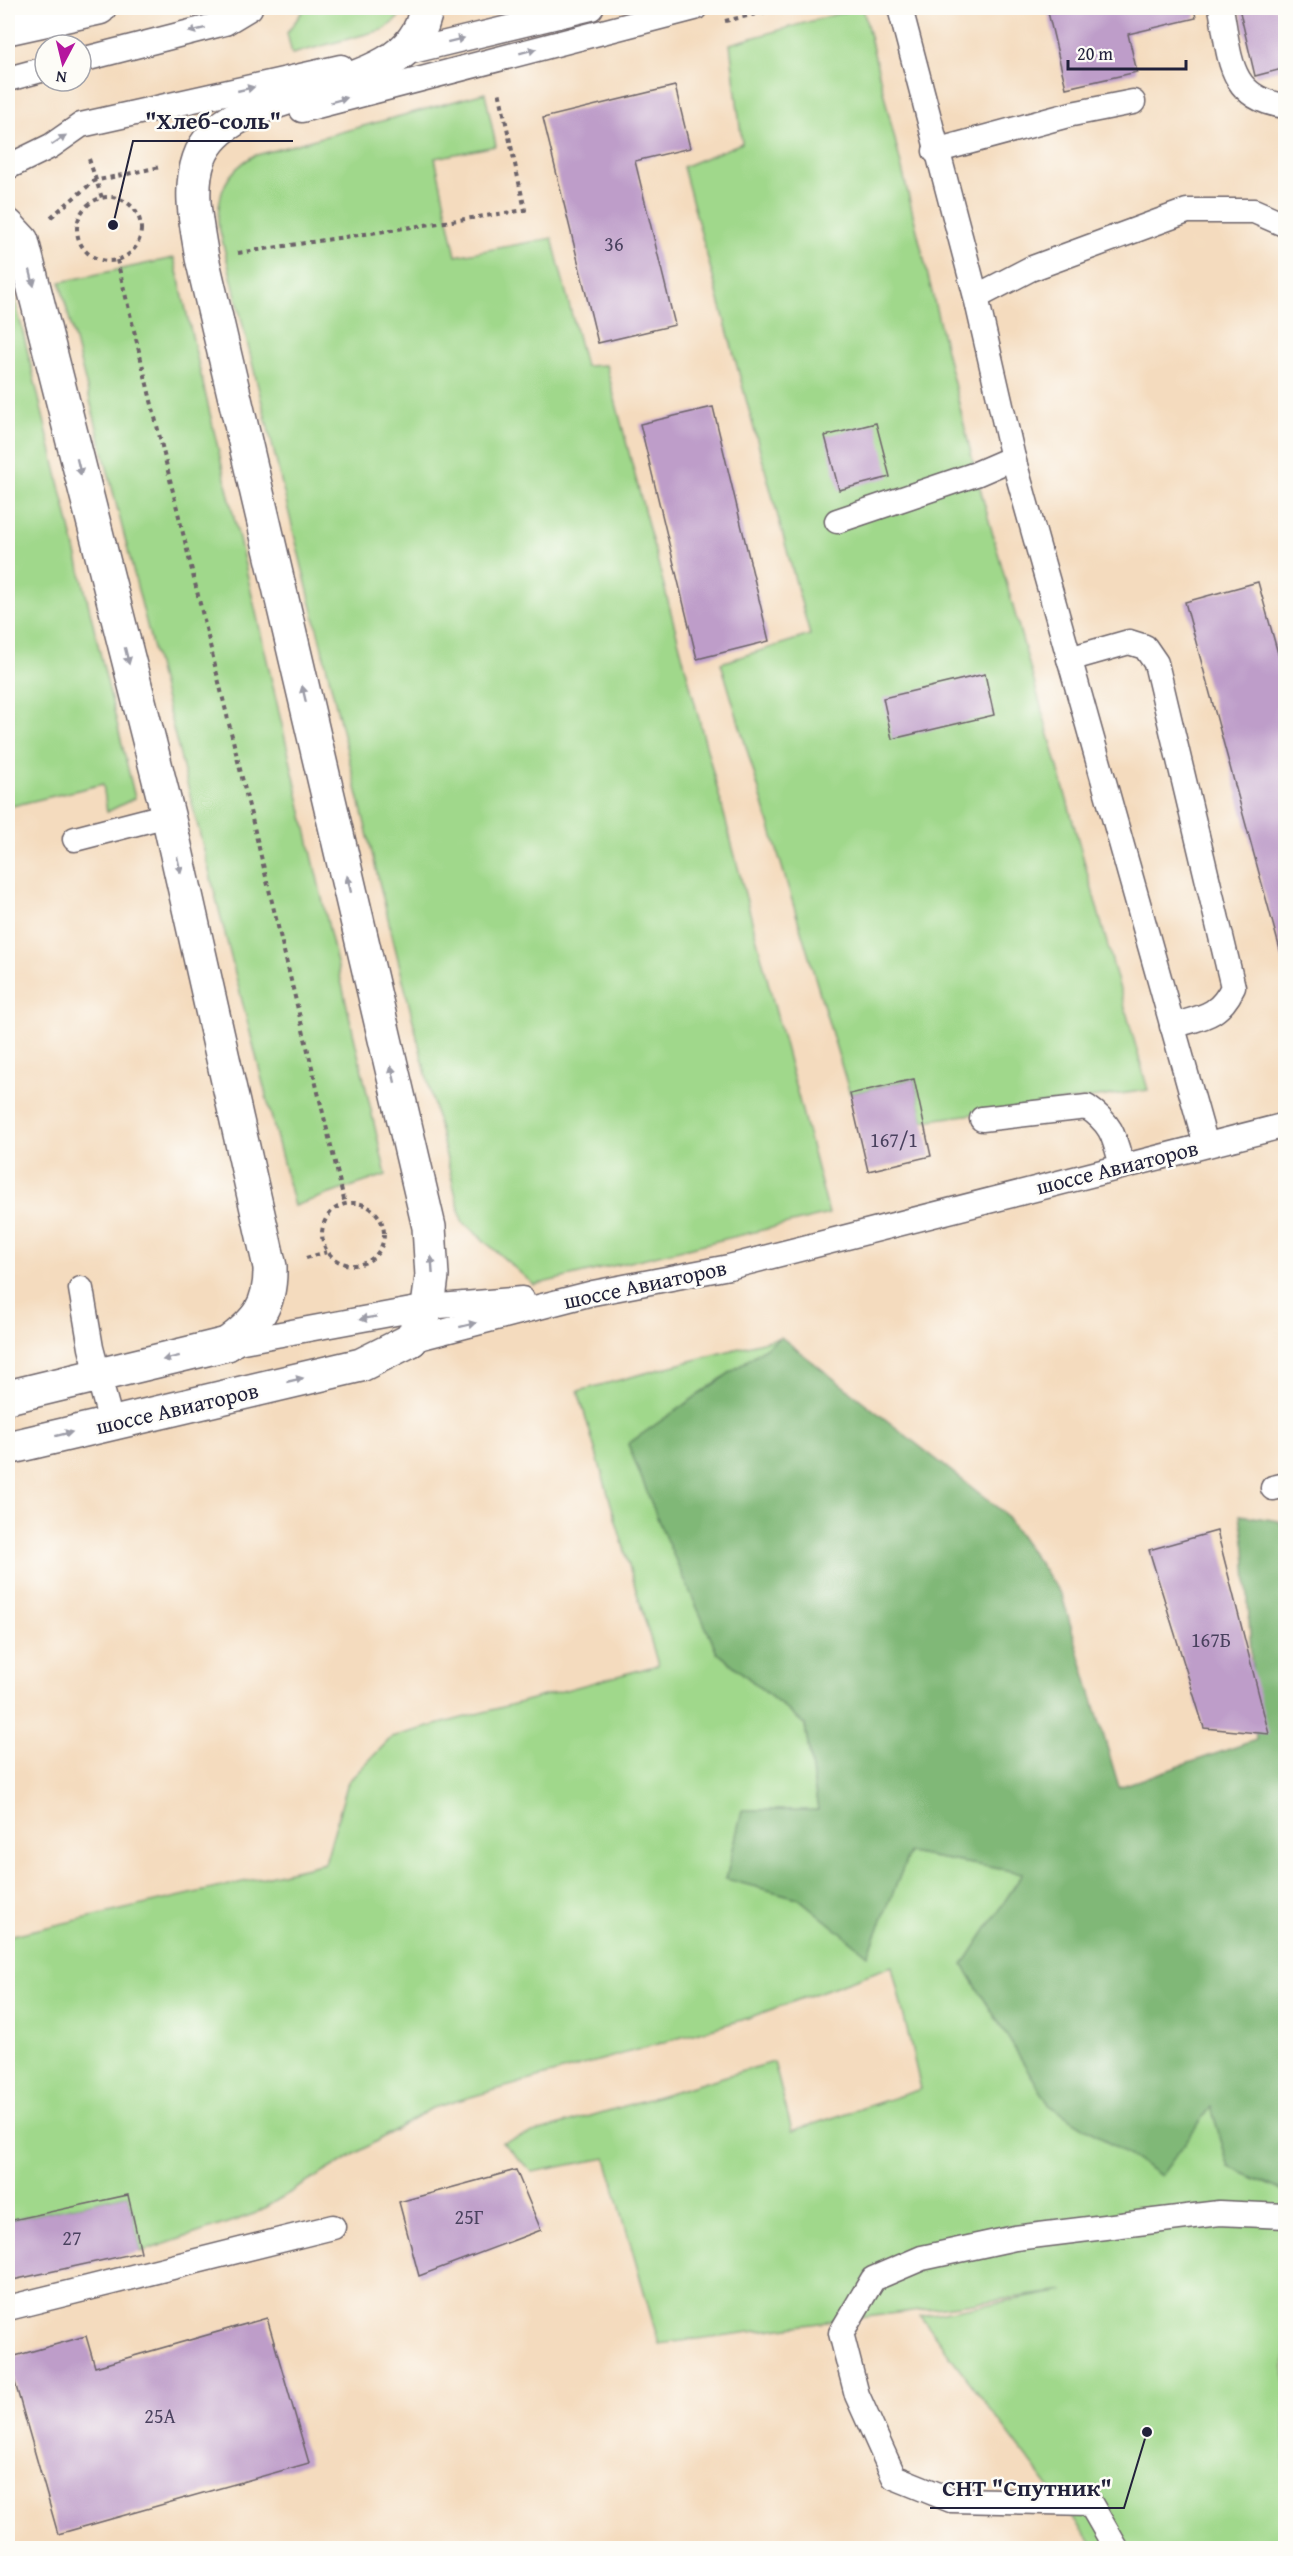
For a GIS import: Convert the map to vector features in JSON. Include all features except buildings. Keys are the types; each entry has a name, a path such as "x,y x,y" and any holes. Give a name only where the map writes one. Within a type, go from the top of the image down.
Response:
{"street":[{"path":"8,28 99,8"},
{"path":"411,1340 428,1307 432,1276 429,1227 202,258 194,206 195,182 200,158 208,142 221,130 243,115 375,70 398,55 418,35 426,8"},
{"path":"8,226 22,241 168,816 270,1267 271,1290 249,1328 227,1344 8,1397"},
{"name":"шоссе Авиаторов","path":"8,1448 361,1365 411,1340"}],"lane":[{"path":"93,57 225,23 250,8"},
{"path":"8,167 51,146 81,125 398,55 591,8"},
{"path":"221,130 695,8"},
{"path":"900,8 935,151 976,297 1013,458 1206,1145"},
{"path":"1221,8 1234,76 1249,94 1267,104 1286,106"},
{"path":"8,79 33,72"},
{"path":"935,151 1072,114 1133,102"},
{"path":"976,297 1030,269 1186,211 1254,211 1286,225"},
{"path":"837,521 976,474 1013,458"},
{"path":"1069,659 1129,642 1145,647 1155,663 1233,987 1226,1002 1215,1013 1172,1026"},
{"path":"75,838 168,816"},
{"path":"982,1119 1087,1107 1106,1120 1113,1134 1122,1166"},
{"name":"шоссе Авиаторов","path":"411,1340 593,1293 729,1267 1286,1125"},
{"path":"81,1288 111,1422"},
{"path":"227,1344 428,1307 593,1293"},
{"path":"1116,2548 1090,2504 951,2500 894,2477 857,2395 841,2333 873,2279 922,2258 1015,2238 1219,2213 1286,2216"},
{"path":"8,2308 333,2227"}],"path":[{"path":"202,258 525,210 498,86"},
{"path":"94,181 102,198"},
{"path":"112,197 130,205 140,222 139,241 126,256 117,260 95,258 80,242 77,231 83,210 102,198 112,197"},
{"path":"117,260 345,1204"},
{"path":"345,1204 366,1205 374,1211 384,1229 380,1249 374,1258 365,1263 344,1264 335,1260 323,1243 323,1223 328,1214 345,1204"}],"green space":[{"path":"305,8 402,8 398,18 385,29 292,54 287,33"},
{"path":"863,8 976,474 1148,1090 923,1121 914,1079 850,1094 721,663 810,635 683,167 742,143 730,44"},
{"path":"485,93 496,146 435,158 456,256 552,238 585,366 606,365 829,1214 534,1285 462,1221 218,223 218,212 225,184 236,169 253,156"},
{"path":"174,258 386,1175 294,1206 60,282"},
{"path":"8,270 135,798 107,812 103,784 8,807"},
{"path":"781,1337 628,1444 717,1652 805,1725 818,1810 726,1879 798,1898 868,1954 909,1853 1023,1873 1211,2106 1229,2167 1285,2192 1285,2548 1095,2548 920,2316 1065,2291 659,2344 606,2158 532,2172 502,2142 774,2062 792,2131 921,2089 892,1966 742,2020 432,2108 254,2214 141,2252 128,2195 8,2221 8,1936 325,1863 348,1782 392,1737 658,1665 578,1391"},
{"path":"781,1337 1003,1512 1062,1596 1119,1787 1256,1740 1245,1548 1240,1515 1279,1521 1286,1533 1285,2192 1229,2167 1211,2107 1161,2176 1050,2106 963,1965 1023,1873 909,1853 868,1955 798,1898 726,1879 742,1810 818,1810 805,1725 717,1652 662,1530 628,1444"}],"place":[{"name":"\"Хлеб-соль\"","path":"113,225"},
{"name":"СНТ \"Спутник\"","path":"1147,2432"}]}
